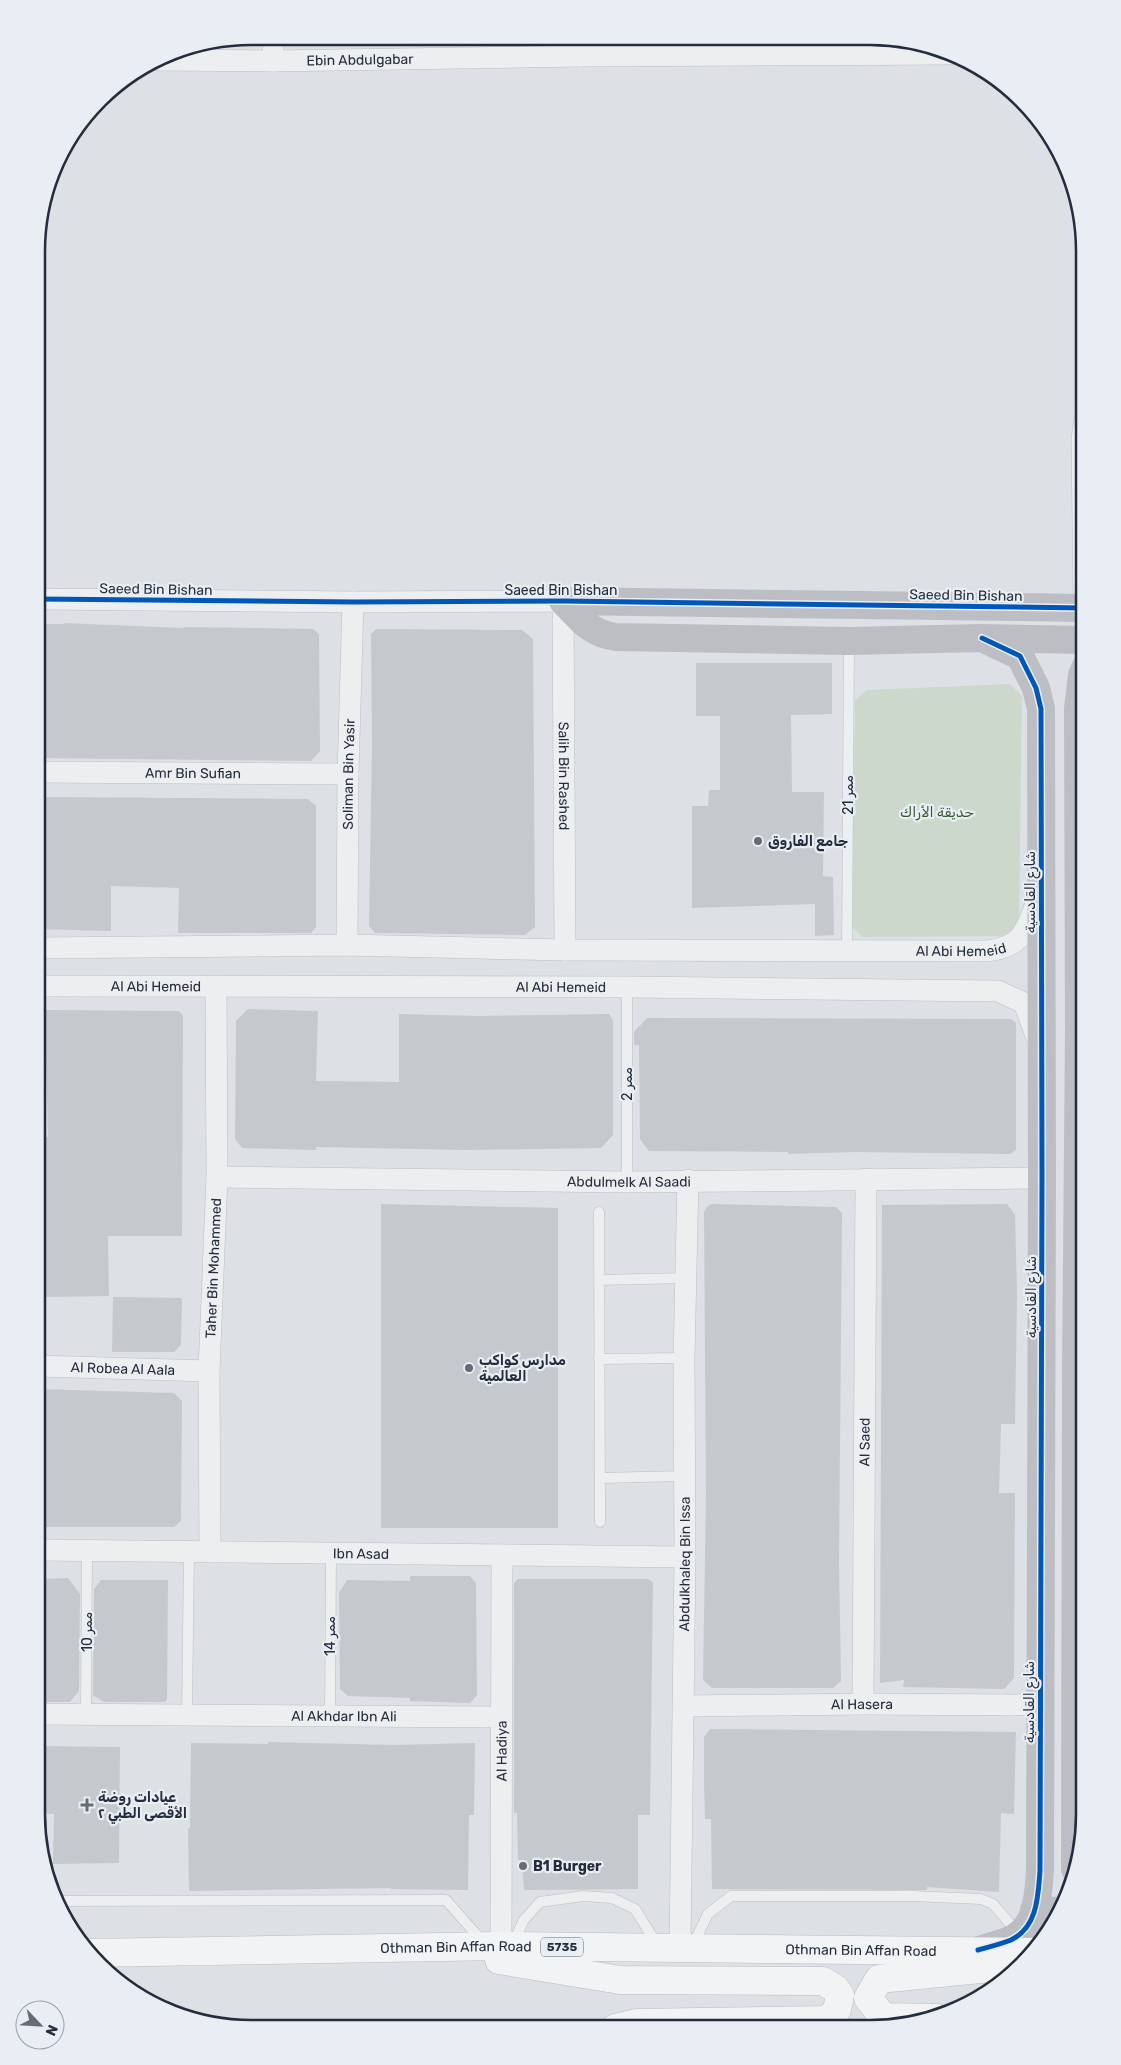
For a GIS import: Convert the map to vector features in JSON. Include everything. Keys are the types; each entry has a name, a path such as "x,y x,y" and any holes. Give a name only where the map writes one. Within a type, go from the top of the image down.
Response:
{"main road":[{"name":"Othman Bin Affan Road","path":"99,1953 500,1946 677,1949 978,1950 1026,1948"},
{"path":"418,1947 620,1980 823,1980 836,1989 840,1995 837,2010 828,2020"},
{"path":"901,2017 883,2017 868,1998 879,1979 990,1968 1026,1948"}],"street":[{"path":"273,45 273,61"},
{"name":"Ebin Abdulgabar","path":"174,60 273,61 580,47 791,48 926,53"},
{"name":"Saeed Bin Bishan","path":"45,600 353,602 563,600 1076,608"},
{"name":"Saeed Bin Bishan","path":"563,600 587,625 600,634 616,637 849,641 982,638 1076,640"},
{"name":"Salih Bin Rashed","path":"563,600 564,950"},
{"name":"Soliman Bin Yasir","path":"347,945 348,774 353,602"},
{"name":"شارع القادسية","path":"982,638 1020,656 1036,688 1041,709 1040,1870 1037,1902 1047,1910 1031,1920 1026,1948"},
{"name":"Amr Bin Sufian","path":"45,772 348,774"},
{"name":"Al Abi Hemeid","path":"45,948 347,945 564,950 998,950 1015,943 1023,936 1041,892"},
{"name":"Al Abi Hemeid","path":"45,986 628,987 956,989 998,991 1024,1003 1032,1020 1042,1056"},
{"name":"Taher Bin Mohammed","path":"199,1552 217,1177 216,986"},
{"name":"Abdulmelk Al Saadi","path":"217,1177 626,1182 1042,1178"},
{"name":"Abdulkhaleq Bin Issa","path":"677,1949 684,1706 686,1557 684,1358 688,1180"},
{"name":"Al Saed","path":"863,1704 866,1180"},
{"name":"Al Robea Al Aala","path":"45,1366 209,1371"},
{"name":"Ibn Asad","path":"45,1550 686,1557"},
{"name":"Al Hadiya","path":"500,1946 502,1555"},
{"name":"Al Hasera","path":"684,1706 1040,1705"},
{"name":"Al Akhdar Ibn Ali","path":"45,1714 330,1718 500,1717"}],"lane":[{"name":"ممر 21","path":"847,950 849,641"},
{"name":"ممر 2","path":"626,1182 628,987"},
{"path":"599,1212 600,1522"},
{"path":"599,1280 686,1278"},
{"path":"599,1359 684,1358"},
{"path":"600,1478 684,1476"},
{"name":"ممر 10","path":"86,1714 87,1550"},
{"path":"186,1716 199,1552"},
{"name":"ممر 14","path":"330,1718 331,1554"},
{"path":"64,1901 446,1900 500,1946 540,1902 582,1896 612,1898 635,1909 677,1949 708,1914 731,1896 913,1896 981,1899 993,1904 1026,1948"}],"green space":[{"name":"حديقة الأراك","path":"1010,684 1022,696 1019,924 1008,936 862,937 851,925 855,700 867,690"}],"building":[{"path":"45,624 184,628 313,629 319,634 320,751 311,761 45,758"},
{"path":"376,629 522,630 533,639 535,927 525,935 375,933 369,926 372,744 371,634"},
{"name":"جامع الفاروق","path":"696,663 832,663 832,714 791,715 792,792 824,792 823,876 833,877 834,935 815,936 815,904 692,908 692,806 708,806 709,790 720,790 720,716 696,716"},
{"path":"45,797 308,799 316,806 316,927 311,933 178,933 179,888 111,886 111,931 45,929"},
{"path":"248,1009 318,1011 316,1081 399,1082 399,1014 479,1016 609,1014 613,1021 613,1135 601,1148 467,1150 316,1147 316,1150 242,1148 235,1139 236,1021"},
{"path":"45,1010 179,1011 183,1016 182,1236 108,1236 109,1296 45,1297 45,1137 48,1137"},
{"path":"647,1018 1011,1019 1016,1023 1016,1150 1010,1154 856,1152 788,1154 788,1152 649,1151 640,1139 639,1045 634,1045 634,1032"},
{"name":"مدارس كواكب العالمية","path":"381,1204 558,1208 558,1528 381,1528"},
{"path":"711,1204 836,1207 842,1213 839,1562 841,1681 833,1688 712,1688 703,1680 706,1495 704,1212"},
{"path":"1007,1204 1015,1215 1017,1293 1015,1424 1001,1424 999,1493 1015,1493 1014,1678 1004,1689 903,1687 904,1680 880,1683 882,1205"},
{"path":"113,1297 182,1298 181,1345 174,1352 112,1352"},
{"path":"45,1389 174,1393 182,1401 181,1521 174,1527 45,1527"},
{"path":"410,1576 470,1576 476,1583 477,1695 470,1703 410,1701 410,1698 348,1696 340,1689 339,1593 347,1580 410,1581"},
{"path":"68,1578 80,1594 79,1691 70,1702 45,1702 45,1579"},
{"path":"518,1579 648,1579 653,1582 650,1815 638,1815 638,1889 524,1890 522,1860 518,1860 517,1813 514,1813 514,1583"},
{"path":"101,1580 168,1580 167,1700 164,1702 104,1702 93,1695 94,1589"},
{"path":"710,1729 1016,1732 1014,1814 1001,1813 999,1892 927,1887 927,1890 712,1889 711,1819 705,1819 704,1784 704,1737"},
{"path":"268,1742 395,1745 475,1743 474,1815 469,1815 468,1890 391,1888 189,1891 188,1828 190,1828 191,1743 268,1744"},
{"name":"عيادات روضة الأقصى الطبي ٢","path":"45,1746 120,1747 119,1863 53,1864 54,1814 45,1814"}],"cycle path":[{"path":"45,599 353,602 563,601 1076,608"},
{"path":"978,1950 1011,1940 1027,1927 1035,1910 1040,1871 1041,709 1036,688 1020,656 982,638"}],"place":[{"name":"جامع الفاروق","path":"758,841"},
{"name":"مدارس كواكب العالمية","path":"469,1368"},
{"name":"عيادات روضة الأقصى الطبي ٢","path":"87,1805"},
{"name":"B1 Burger","path":"523,1866"}]}
